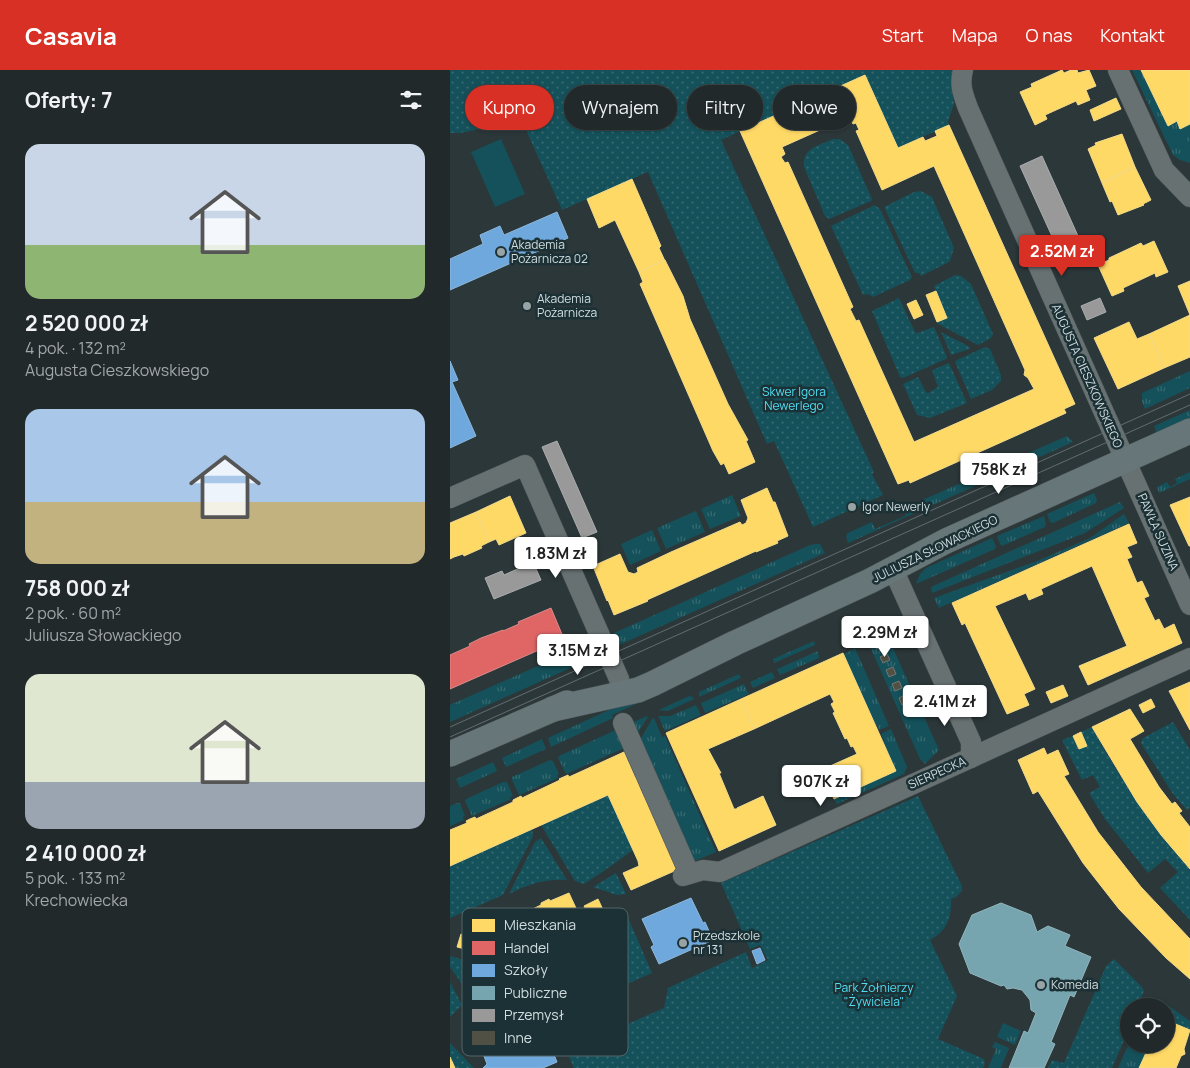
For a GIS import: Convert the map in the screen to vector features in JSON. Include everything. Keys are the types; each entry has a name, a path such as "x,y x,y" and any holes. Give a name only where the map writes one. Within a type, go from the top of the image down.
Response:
{"main road":[{"name":"JULIUSZA SŁOWACKIEGO","path":"553,709 645,687 735,643 846,593 946,541 1190,431"},
{"name":"JULIUSZA SŁOWACKIEGO","path":"450,754 645,668 735,643"}],"street":[{"name":"AUGUSTA CIESZKOWSKIEGO","path":"963,70 960,81 968,108 1125,460"},
{"path":"1118,70 1164,170 1190,197"},
{"name":"PAWŁA SUZINA","path":"1125,460 1190,605"},
{"path":"450,498 525,465 619,679"},
{"path":"893,569 971,742 971,758"},
{"name":"SIERPECKA","path":"623,723 686,874 703,870 720,872 1190,658"}],"green space":[{"name":"Skwer Igora Newerlego","path":"450,70 955,70 952,87 954,104 948,121 949,125 898,148 865,75 843,85 773,85 773,117 763,121 763,85 687,85 687,130 743,130 721,140 883,495 813,527 774,441 767,444 648,172 562,210 526,130 554,130 554,85 465,85 465,130 476,130 450,133"},
{"path":"1132,70 1141,70 1167,125 1177,121 1180,128 1190,124 1190,163 1180,160 1173,155"},
{"path":"501,139 525,194 495,207 471,152"},
{"path":"833,139 840,139 848,145 872,199 829,219 825,216 804,167 804,161 812,148"},
{"path":"921,191 932,197 954,248 950,261 921,276 919,273 915,273 884,207 914,192"},
{"path":"875,205 880,209 912,277 910,280 873,297 868,294 863,295 831,226"},
{"path":"955,275 961,276 971,284 993,334 991,338 978,345 937,322 947,317 934,286"},
{"path":"899,298 915,332 934,327 947,357 903,378 900,377 872,311"},
{"path":"941,332 968,346 970,349 951,355"},
{"path":"985,347 990,349 1001,375 1001,381 992,390 971,399 955,362"},
{"path":"949,363 967,403 930,418 917,415 903,384 918,377 928,393 938,387 932,370"},
{"path":"1190,371 1190,388 1145,409 1142,402 1142,393"},
{"path":"1190,410 1190,420 1157,434 1154,426"},
{"path":"1067,436 1073,442 848,543 846,536 848,533 872,522 875,529 905,516 906,509 909,506"},
{"path":"1190,472 1190,479 1159,493 1157,487 1167,482 1170,487 1177,483 1175,479"},
{"path":"1094,493 1097,500 1096,503 1053,523 1050,522 1047,514"},
{"path":"732,495 741,516 710,529 701,509"},
{"path":"1120,502 1124,508 1085,533 932,593 931,588 933,586"},
{"path":"696,511 705,532 666,549 657,528"},
{"path":"1124,514 1129,523 939,608 934,598 1037,561 1090,538"},
{"path":"1044,516 1045,527 1002,546 1000,544 997,536"},
{"path":"652,530 661,551 630,565 621,544"},
{"path":"992,538 996,546 995,549 916,584 920,574 926,568"},
{"path":"820,544 825,553 619,645 614,633 810,545"},
{"path":"881,631 886,633 939,750 925,764 920,759 868,642 869,636"},
{"path":"594,641 599,655 450,722 450,705"},
{"path":"814,641 815,645 774,663 773,659"},
{"path":"855,648 889,726 879,730 843,655"},
{"path":"818,651 819,658 780,675 777,669"},
{"path":"772,672 775,678 753,688 750,682"},
{"path":"739,674 741,678 699,697 699,692"},
{"path":"744,684 749,694 705,713 701,703"},
{"path":"648,692 649,698 612,715 613,718 551,747 548,738"},
{"path":"689,696 694,699 668,711 659,710"},
{"path":"696,705 701,715 665,731 658,716 670,716"},
{"path":"648,717 634,739 627,725"},
{"path":"654,718 662,737 665,736 716,852 695,861 637,745"},
{"path":"1173,722 1190,750 1190,808 1187,810 1173,794 1141,743 1143,738"},
{"path":"1092,727 1136,800 1190,869 1190,920 1160,888 1178,872 1165,859 1148,873 1105,819 1089,793 1100,787 1093,775 1082,780 1062,740 1073,736 1079,749 1087,745 1081,732"},
{"path":"620,728 629,746 566,774 558,758 559,756"},
{"path":"891,729 907,767 904,774 837,804 834,799 884,741 881,734"},
{"path":"542,739 546,749 506,767 502,758"},
{"path":"550,760 553,761 559,774 557,775 558,778 519,795 512,777"},
{"path":"493,762 497,771 460,788 456,779"},
{"path":"503,782 507,782 513,796 510,797 511,799 472,816 465,801 466,799"},
{"path":"608,795 633,850 584,884 575,881 541,825"},
{"name":"Park Żołnierzy \"Żywiciela\"","path":"918,796 962,886 962,891 951,899 951,912 947,923 941,932 930,940 957,996 938,1039 984,1059 985,1064 983,1068 574,1068 569,1057 571,1056 628,1056 628,1024 664,1008 668,988 746,952 752,968 768,960 760,945 750,949 721,883"},
{"path":"460,803 465,816 463,817 464,820 450,826 450,806"},
{"path":"532,829 533,836 503,895 473,908 462,908 462,913 450,918 450,866"},
{"path":"541,838 567,880 551,880 537,883 509,894 535,842"},
{"path":"616,873 626,894 617,895 593,887"},
{"path":"628,918 652,973 628,984"},
{"path":"450,956 462,959 462,985 460,981 450,967"},
{"path":"1114,959 1144,991 1141,998 1120,998 1120,1050 1112,1068 1048,1068 1052,1060 1064,1063 1106,966"},
{"path":"450,982 462,1005 450,1017"},
{"path":"1175,1010 1190,1021 1190,1030 1175,1024"},
{"path":"1003,1023 1021,1031 1015,1045 997,1037"},
{"path":"995,1042 1009,1048 1001,1068 988,1068 996,1049 992,1047"},
{"path":"450,1043 474,1068 455,1068 450,1057"},
{"path":"1125,1053 1146,1053 1139,1068 1118,1068"}],"building: Mieszkania":[{"path":"1062,70 1064,73 1077,70 1078,73 1089,70 1096,86 1086,90 1090,100 1078,105 1076,101 1045,115 1047,119 1035,125 1020,92 1032,87 1031,84"},
{"path":"1141,70 1190,70 1190,124 1180,129 1177,121 1168,126"},
{"path":"865,75 898,148 923,137 925,141 937,136 935,131 949,125 1075,404 1064,409 1066,413 1013,437 910,483 909,480 898,484 740,131 763,130 763,121 773,116 773,130 820,130 782,147 785,154 781,157 785,163 788,162 853,307 850,309 856,321 859,320 914,442 1034,389 1028,378 1024,375 1025,370 934,166 882,190 856,131 859,130 856,123 856,85 843,85"},
{"path":"1116,98 1121,109 1094,121 1090,110"},
{"path":"1122,134 1135,167 1102,183 1088,149 1096,145 1095,143"},
{"path":"1135,167 1151,200 1144,205 1118,215 1102,183"},
{"path":"632,179 661,246 659,248 665,261 639,272 615,220 599,228 587,199"},
{"path":"1154,241 1168,272 1156,277 1155,273 1123,288 1124,291 1112,296 1098,265 1141,243 1143,246"},
{"path":"665,260 683,296 690,319 728,404 748,440 746,441 755,462 729,474 724,463 721,465 713,451 640,284 643,282 639,272"},
{"path":"1190,281 1190,315 1178,286"},
{"path":"936,291 947,318 937,322 926,295"},
{"path":"916,300 923,315 914,319 907,304"},
{"path":"1190,315 1190,357 1164,368 1149,334"},
{"path":"1129,322 1137,339 1149,334 1164,368 1118,389 1094,338"},
{"path":"767,488 773,502 775,502 788,536 777,541 778,543 756,551 614,615 593,566 620,554 628,572 634,574 638,572 637,568 671,552 740,522 742,525 746,523 748,518 741,500"},
{"path":"510,496 526,533 499,545 496,539 489,542 476,512"},
{"path":"1190,497 1190,546 1189,546 1170,505"},
{"path":"476,512 489,542 481,546 482,548 464,556 463,554 454,557 450,547 450,523"},
{"path":"1129,524 1137,543 1127,547 1132,557 1127,559 1137,583 1142,581 1149,596 1144,598 1155,621 1159,619 1164,629 1174,624 1182,643 1088,685 1079,666 1127,646 1092,566 1041,589 1043,594 1029,600 1026,593 995,606 1035,689 1024,694 1029,705 1007,714 965,623 962,625 952,603"},
{"path":"450,547 454,557 450,559"},
{"path":"843,653 896,771 834,799 821,770 857,754 847,738 845,739 833,713 835,712 831,704 834,702 830,694 754,729 741,699"},
{"path":"1190,682 1190,730 1169,691"},
{"path":"1063,685 1068,696 1051,703 1046,692"},
{"path":"741,699 754,729 708,749 721,773 719,773 734,809 763,796 776,825 719,851 666,733"},
{"path":"1151,699 1155,707 1143,713 1139,705"},
{"path":"1130,709 1144,731 1130,739 1159,787 1172,804 1175,802 1182,811 1179,813 1190,827 1190,869 1161,835 1137,802 1092,727"},
{"path":"1081,732 1087,746 1079,749 1073,736"},
{"path":"1044,748 1047,755 1058,750 1069,774 1064,776 1098,832 1141,887 1190,939 1190,979 1166,958 1119,909 1083,863 1038,791 1033,794 1018,760"},
{"path":"624,752 635,777 639,775 647,785 640,788 644,797 646,797 679,869 631,890 623,873 639,866 638,861 608,795 450,866 450,830 467,823 466,821 470,819 475,817 476,819 513,802 513,800 521,796 522,798 559,779 568,775 569,777"},
{"path":"569,893 576,908 535,908 549,899 550,901"},
{"path":"598,899 602,908 585,908 584,906"},
{"path":"461,934 462,934 462,948 457,947"},
{"path":"1175,1024 1190,1030 1184,1049 1185,1054 1181,1056 1176,1068 1139,1068 1146,1053 1175,1053"},
{"path":"450,1057 455,1068 450,1068"}],"building: Handel":[{"path":"551,608 564,639 450,689 450,655 470,646 469,644 481,638 503,631 519,624 518,622"}],"building: Szkoły":[{"name":"Akademia Pożarnicza 02","path":"557,212 568,238 450,290 450,259 483,244 480,235 500,226 504,235"},
{"path":"450,361 458,380 452,382 476,436 450,448"},
{"path":"691,898 713,940 659,964 651,947 654,945 642,919"},
{"path":"760,948 765,960 757,964 752,951"},
{"path":"484,1056 555,1056 557,1062 543,1068 483,1068 487,1064"}],"building: Publiczne":[{"name":"Komedia","path":"1001,903 1031,915 1037,932 1048,926 1070,935 1065,946 1091,957 1074,997 1070,995 1051,1042 1055,1044 1044,1068 1009,1068 1024,1031 1028,1033 1036,1013 1031,1010 1030,1000 1022,990 1007,989 1004,985 1001,986 970,973 959,944 972,915"}],"building: Przemysł":[{"path":"1042,156 1083,247 1061,256 1020,166"},
{"path":"1100,298 1106,312 1087,320 1081,306"},
{"path":"557,441 597,532 582,538 542,447"},
{"path":"533,562 541,580 494,599 485,578 502,571 504,575"}],"building: Inne":[{"path":"881,640 884,646 877,649 874,642"},
{"path":"887,654 890,660 883,663 880,657"},
{"path":"893,667 896,674 889,677 886,670"},
{"path":"899,681 902,688 895,691 892,684"},
{"path":"905,695 908,702 902,705 899,698"}],"tram line":[{"path":"450,727 1190,394"},
{"path":"450,737 1190,405"}],"place":[{"name":"Akademia Pożarnicza 02","path":"501,252"},
{"name":"Akademia Pożarnicza","path":"527,306"},
{"name":"Igor Newerly","path":"852,507"},
{"name":"Przedszkole nr 131","path":"683,943"},
{"name":"Komedia","path":"1041,985"}]}
